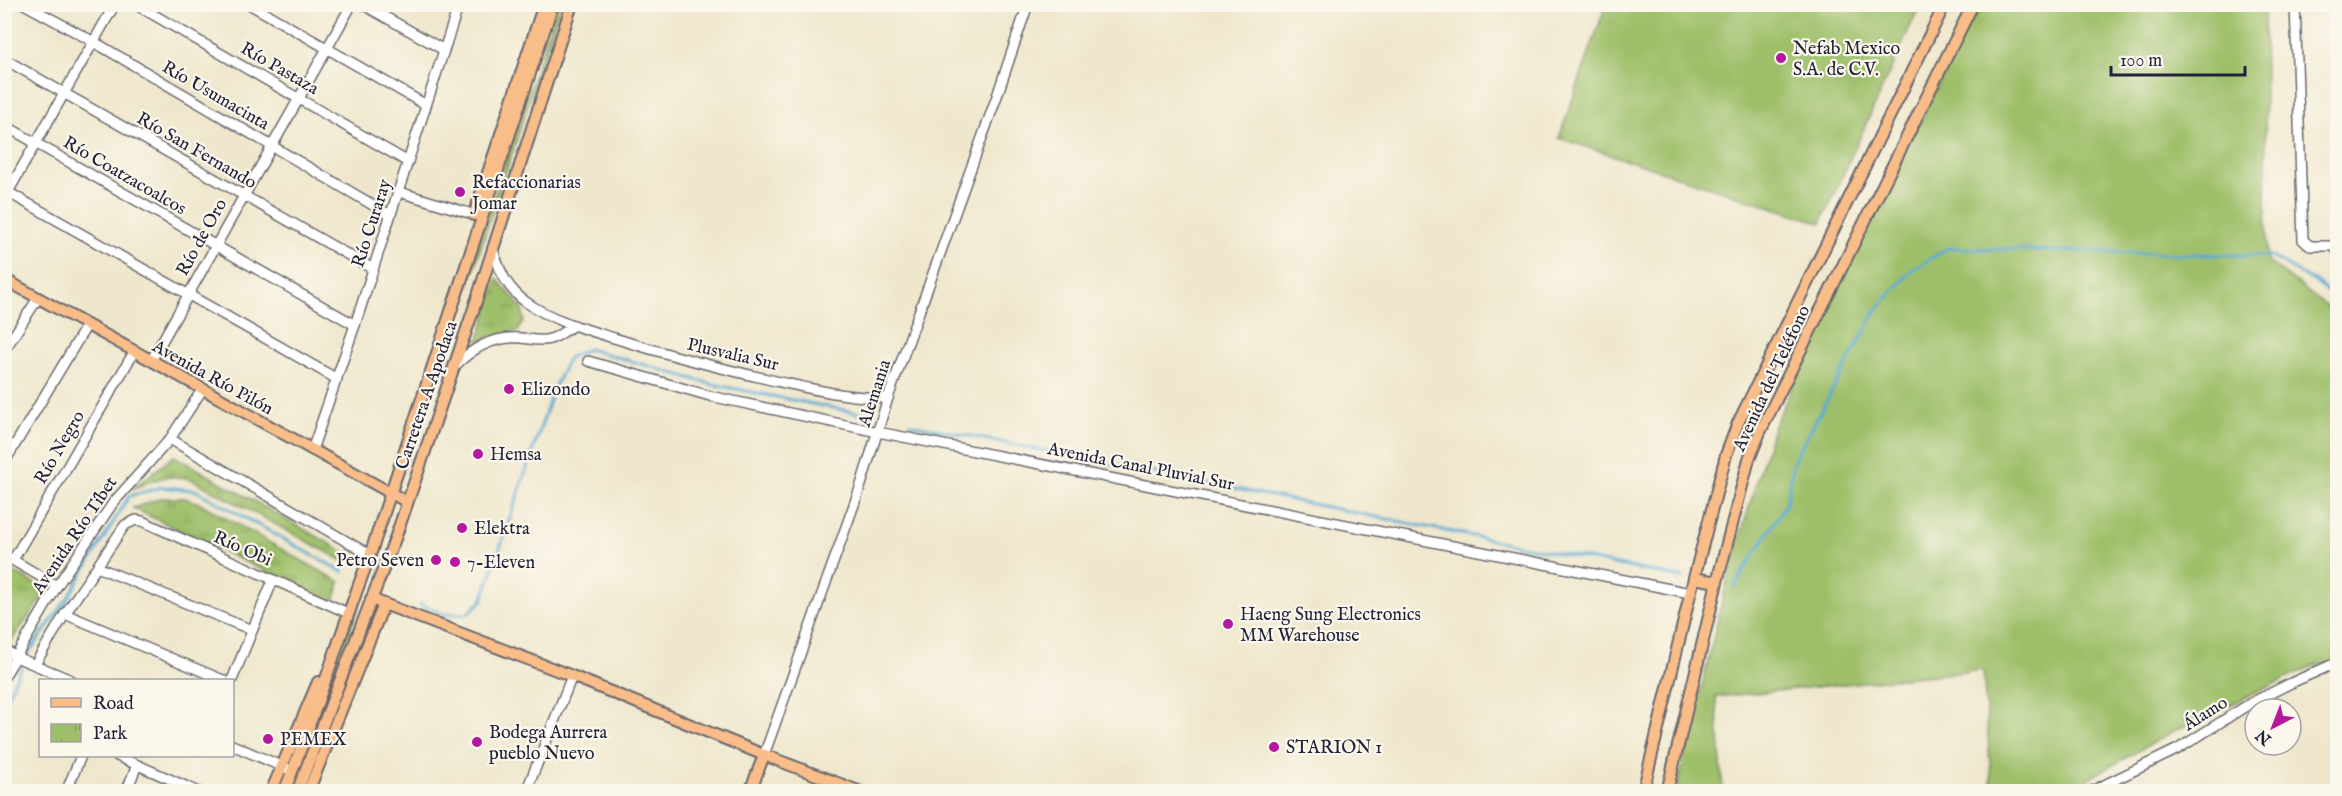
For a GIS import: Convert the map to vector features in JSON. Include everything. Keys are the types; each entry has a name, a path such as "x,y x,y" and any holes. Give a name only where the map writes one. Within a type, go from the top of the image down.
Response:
{"main road":[{"path":"478,216 544,4"},
{"name":"Carretera A Apodaca","path":"287,768 319,679 332,659 391,495 478,216 553,4"},
{"name":"Carretera A Apodaca","path":"297,792 407,502 493,249 572,4"},
{"name":"Avenida del Teléfono","path":"1643,792 1690,593 1726,454 1738,423 1945,4"},
{"name":"Avenida del Teléfono","path":"1667,792 1749,459 1760,432 1973,4"},
{"name":"Avenida Río Pilón","path":"4,279 407,502"},
{"path":"1694,578 1717,582"},
{"path":"371,599 572,676 861,792"},
{"path":"308,792 384,604"},
{"name":"Alemania","path":"750,792 764,755"},
{"path":"271,792 287,768"},
{"path":"284,792 287,768"}],"street":[{"name":"Río Usumacinta","path":"24,4 94,42 390,215"},
{"path":"115,4 6,194 189,293 337,379"},
{"name":"Río Pastaza","path":"135,4 408,162"},
{"path":"249,4 426,105"},
{"name":"Río de Oro","path":"151,361 352,4"},
{"path":"362,4 444,50"},
{"name":"Río Curaray","path":"312,450 399,192 459,4"},
{"name":"Alemania","path":"764,755 1028,4"},
{"path":"2295,4 2303,240 2306,245 2310,246 2337,246"},
{"name":"Río San Fernando","path":"4,59 373,269"},
{"name":"Río Coatzacoalcos","path":"4,125 355,325"},
{"path":"399,192 478,216"},
{"name":"Plusvalia Sur","path":"493,249 498,267 513,291 537,309 574,325 673,357 736,372 819,391 866,398 888,398"},
{"path":"5,349 38,298"},
{"path":"4,463 87,325"},
{"path":"452,369 462,359 488,342 519,338 551,339 574,325"},
{"name":"Río Negro","path":"9,557 134,351"},
{"name":"Avenida Canal Pluvial Sur","path":"588,361 710,396 878,432 1690,593"},
{"name":"Avenida Río Tíbet","path":"4,677 18,657 57,586 121,492 170,439 202,390"},
{"path":"170,439 370,555"},
{"name":"Río Obi","path":"97,567 124,525 136,520 142,521 348,613"},
{"path":"9,557 57,586"},
{"path":"33,664 97,567 252,630"},
{"path":"233,679 273,580"},
{"path":"65,615 219,679"},
{"path":"4,649 67,679"},
{"name":"Álamo","path":"2090,792 2178,749 2291,682 2337,662"},
{"path":"526,792 572,676"},
{"path":"234,746 287,768"},
{"path":"66,792 81,757"},
{"path":"119,757 193,790"},
{"path":"126,792 137,765"}],"green space":[{"path":"1606,4 1920,5 1821,223 1559,138"},
{"path":"557,5 561,5 439,375 429,396 401,477"},
{"path":"1979,5 2264,5 2267,261 2337,314 2338,639 2333,662 2311,667 2243,697 2172,732 2067,791 1992,791 1983,670 1716,697 1723,791 1676,792 1729,573 1773,428 1870,219"},
{"path":"2338,253 2337,274 2322,254"},
{"path":"497,279 522,308 524,321 518,331 489,337 478,342"},
{"path":"174,456 350,555 347,563 191,479 167,477 132,489"},
{"path":"161,498 185,498 201,504 340,582 333,604 133,508"},
{"path":"388,516 351,629 351,640 290,792"},
{"path":"4,566 47,591 9,644 5,641"}],"waterway":[{"path":"1734,587 1786,504 1794,460 1877,309 1912,270 1948,248 2270,256 2315,282 2338,300"},
{"path":"420,604 444,614 467,614 482,601 554,388 569,357 589,349 711,384 864,414"},
{"path":"910,424 1683,578"},
{"path":"4,703 28,653 68,598 129,496 162,487 195,490 343,572"}],"place":[{"name":"Nefab Mexico S.A. de C.V.","path":"1781,58"},
{"name":"Refaccionarias Jomar","path":"460,192"},
{"name":"Elizondo","path":"509,389"},
{"name":"Hemsa","path":"478,454"},
{"name":"Elektra","path":"462,528"},
{"name":"Petro Seven","path":"436,560"},
{"name":"7-Eleven","path":"455,562"},
{"name":"Haeng Sung Electronics MM Warehouse","path":"1228,624"},
{"name":"PEMEX","path":"268,739"},
{"name":"Bodega Aurrera pueblo Nuevo","path":"477,742"},
{"name":"STARION 1","path":"1274,747"}]}
